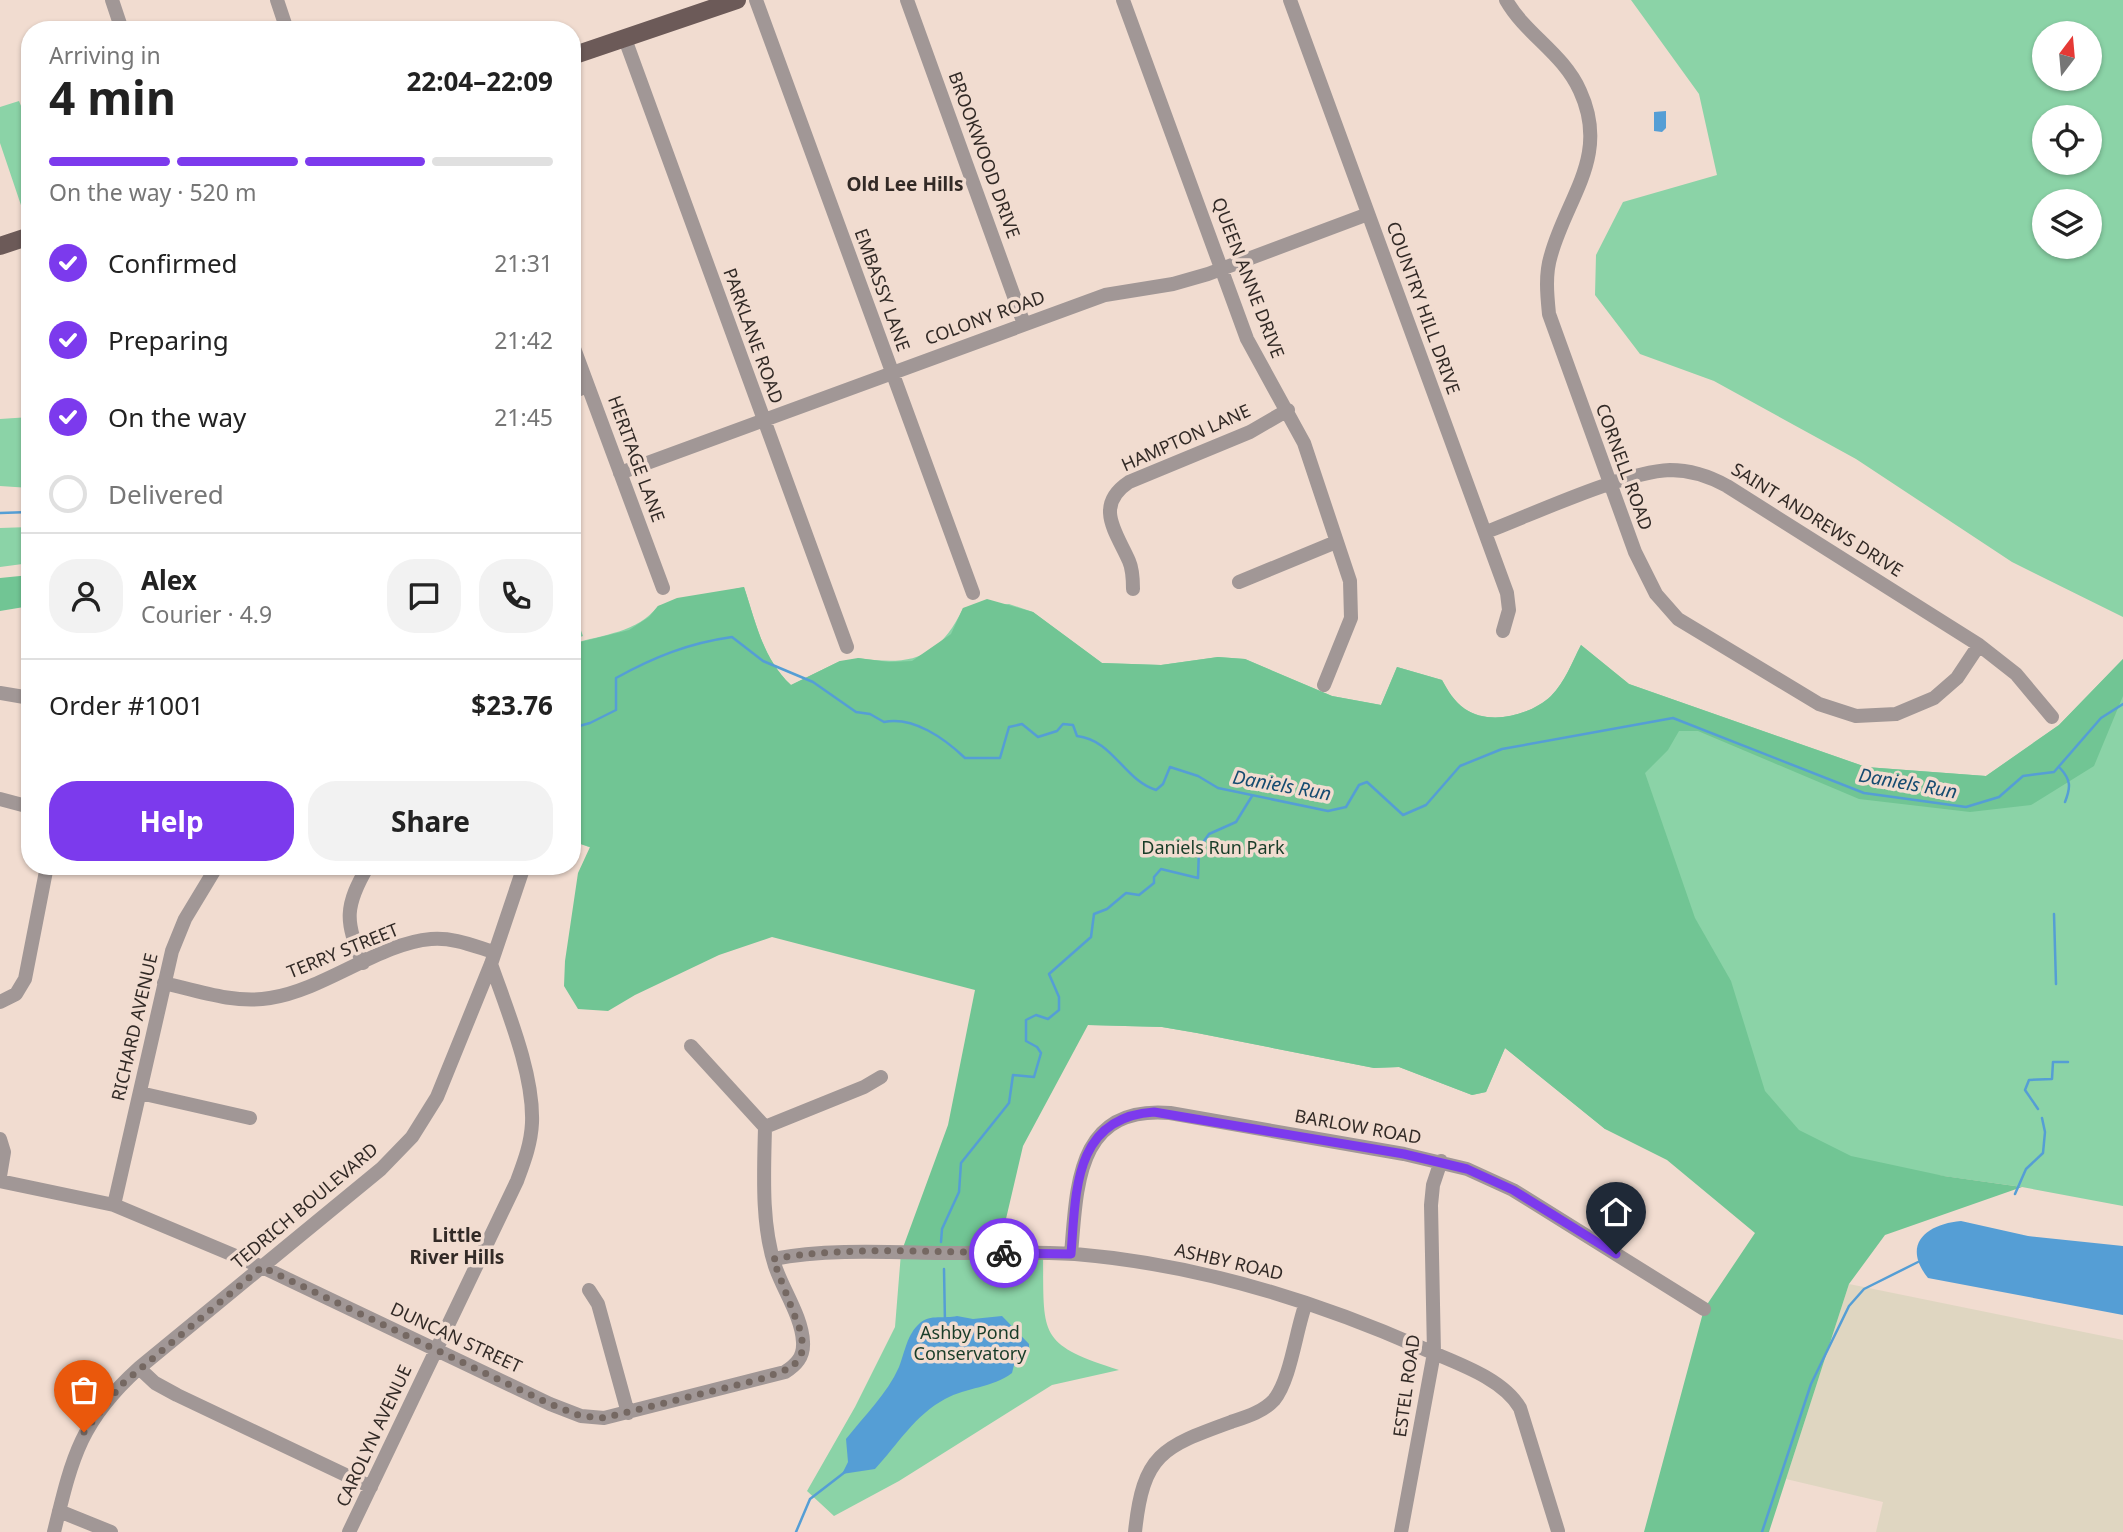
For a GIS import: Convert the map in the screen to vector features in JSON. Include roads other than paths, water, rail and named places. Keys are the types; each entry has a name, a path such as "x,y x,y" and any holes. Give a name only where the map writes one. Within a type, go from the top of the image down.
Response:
{"main road":[{"path":"581,53 737,0"},
{"path":"0,246 21,239"}],"street":[{"path":"112,0 119,21"},
{"path":"277,0 284,21"},
{"name":"EMBASSY LANE","path":"755,0 973,593"},
{"name":"BROOKWOOD DRIVE","path":"907,0 1024,324"},
{"name":"QUEEN ANNE DRIVE","path":"1123,0 1252,352 1288,410 1304,443 1350,581 1352,607 1348,628 1324,685"},
{"name":"COUNTRY HILL DRIVE","path":"1290,0 1507,593 1509,610 1503,631"},
{"name":"CORNELL ROAD","path":"1506,0 1567,66 1586,105 1590,133 1587,167 1551,254 1547,295 1554,331 1610,485 1645,576 1667,608 1691,628 1830,709 1870,717 1896,714 1922,705 1957,678 1979,645"},
{"name":"PARKLANE ROAD","path":"625,38 847,647"},
{"name":"COLONY ROAD","path":"620,473 1105,295 1173,284 1368,214"},
{"name":"HERITAGE LANE","path":"581,367 663,588"},
{"path":"581,388 588,386"},
{"name":"HAMPTON LANE","path":"1133,589 1129,561 1110,522 1111,507 1118,491 1129,482 1250,432 1288,410"},
{"name":"SAINT ANDREWS DRIVE","path":"1486,532 1610,485 1659,471 1689,472 1715,479 1979,645 2016,674 2052,717"},
{"path":"1239,582 1336,542"},
{"path":"0,692 21,696"},
{"path":"0,799 21,805"},
{"path":"0,1002 16,994 25,979 45,875"},
{"name":"RICHARD AVENUE","path":"114,1205 177,935 212,875"},
{"path":"363,875 352,897 349,915 353,941 363,963"},
{"name":"TEDRICH BOULEVARD","path":"54,1532 68,1469 84,1432 106,1400 139,1368 381,1169 412,1137 437,1097 493,958 521,875"},
{"name":"TERRY STREET","path":"164,983 235,998 268,999 312,986 363,963 432,939 457,941 493,958"},
{"name":"CAROLYN AVENUE","path":"349,1532 517,1181 531,1137 532,1111 526,1079 493,958"},
{"path":"691,1046 765,1127 767,1217 773,1259"},
{"path":"765,1127 881,1077"},
{"path":"140,1093 250,1118"},
{"name":"BARLOW ROAD","path":"1071,1254 1077,1187 1085,1155 1107,1129 1139,1114 1170,1113 1441,1161 1487,1177 1513,1190 1704,1309"},
{"path":"0,1139 4,1152 0,1178"},
{"name":"ESTEL ROAD","path":"1401,1532 1434,1353 1431,1205 1433,1185 1441,1161"},
{"name":"DUNCAN STREET","path":"0,1178 114,1205 262,1267 573,1413 604,1418 785,1372 793,1367 802,1352 802,1335 773,1259"},
{"name":"ASHBY ROAD","path":"773,1259 794,1255 901,1252 1071,1254 1203,1274 1260,1287 1370,1325 1495,1383 1516,1401 1558,1531"},
{"path":"589,1290 598,1304 628,1413"},
{"path":"1135,1532 1145,1478 1158,1457 1185,1439 1251,1415 1272,1402 1282,1384 1306,1303"},
{"path":"139,1368 155,1383 177,1395 371,1487"},
{"path":"59,1511 111,1532"}],"water":[{"path":"1666,111 1666,128 1662,132 1654,131 1654,112"},
{"path":"1961,1221 2028,1236 2123,1246 2123,1315 1928,1278 1917,1255 1922,1238 1938,1226"},
{"path":"957,1316 973,1319 1002,1316 1029,1344 1029,1351 1014,1365 1012,1373 1004,1378 953,1395 934,1406 916,1422 875,1469 842,1474 848,1462 846,1439 888,1386 916,1327 924,1320"}],"waterway":[{"name":"Daniels Run","path":"0,513 21,512"},
{"name":"Daniels Run","path":"581,726 616,710 616,678 672,652 732,637 763,661 813,682 856,712 870,714 884,722 917,725 938,736 965,758 1000,758 1009,727 1022,724 1038,737 1057,731 1063,724 1073,725 1077,736 1100,745 1135,778 1156,790 1163,784 1170,767 1198,776 1218,788 1328,811 1346,807 1359,785 1367,782 1403,815 1426,805 1460,766 1502,749 1673,718 1864,793 1966,807 1999,797 2023,776 2054,772 2101,718 2123,704"},
{"path":"2060,768 2069,784 2065,802"},
{"path":"941,1242 942,1229 959,1192 961,1163 1009,1103 1013,1075 1034,1077 1041,1053 1037,1047 1026,1041 1026,1020 1036,1015 1048,1019 1059,1010 1059,997 1049,974 1091,937 1094,914 1107,909 1126,893 1139,895 1154,883 1154,877 1161,869 1198,878 1199,848 1209,834 1236,822 1252,796"},
{"path":"2054,914 2056,984"},
{"path":"2038,1109 2025,1090 2029,1080 2052,1079 2053,1062 2068,1062"},
{"path":"2015,1194 2026,1169 2043,1153 2045,1132 2042,1118"},
{"path":"1762,1532 1811,1384 1849,1306 1864,1289 1918,1262"},
{"path":"944,1269 945,1323"},
{"path":"796,1532 810,1499 845,1472"}],"district":[{"name":"Old Lee Hills","path":"905,184"},
{"name":"Little River Hills","path":"457,1246"}],"park label":[{"name":"Daniels Run Park","path":"1213,848"},
{"name":"Ashby Pond Conservatory","path":"970,1343"}]}
